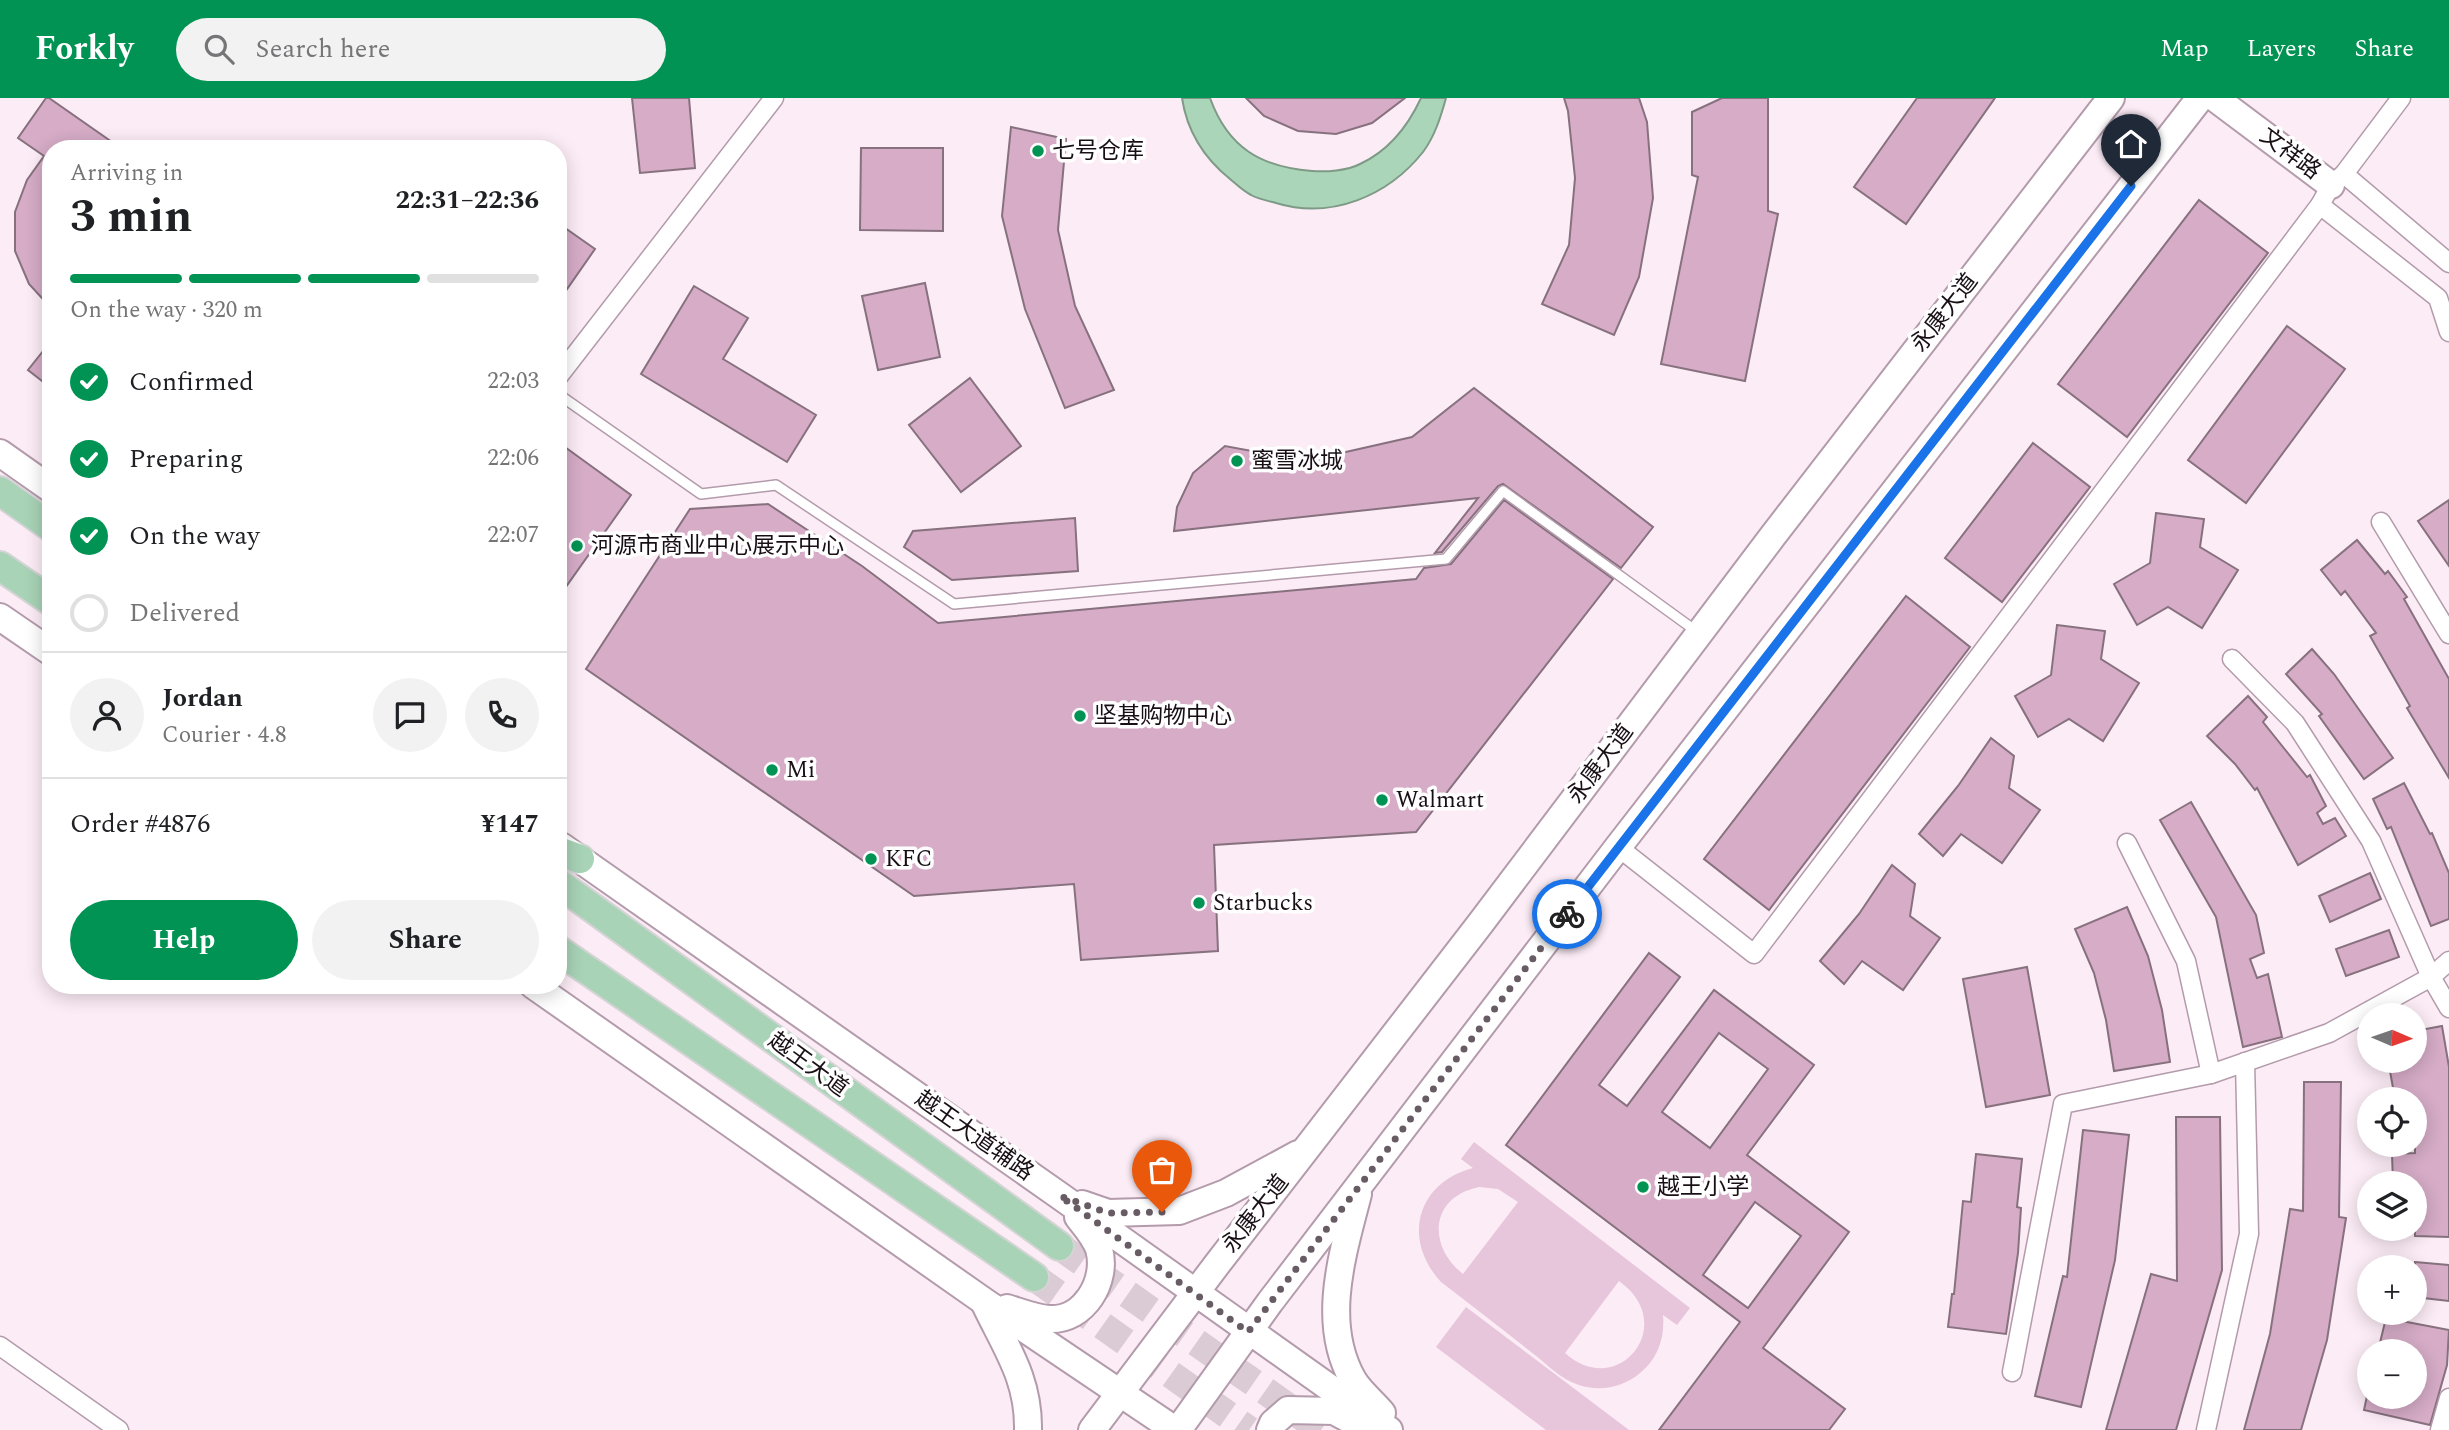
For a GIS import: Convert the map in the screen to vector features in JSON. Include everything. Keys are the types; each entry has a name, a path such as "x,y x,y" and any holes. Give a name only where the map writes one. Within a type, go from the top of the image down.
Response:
{"main road":[{"name":"永康大道","path":"1092,1430 1772,537 2111,98"},
{"path":"546,994 985,1302 1176,1430 1360,1184 1618,848 2200,98"},
{"name":"文祥路","path":"2215,98 2331,188"},
{"path":"0,453 42,483"},
{"path":"0,491 42,521"},
{"path":"0,566 42,595"},
{"path":"0,617 42,646"},
{"name":"越王大道辅路","path":"567,853 1060,1196 1389,1430"},
{"name":"越王大道","path":"567,890 1059,1246"},
{"name":"越王大道","path":"567,956 1034,1277"},
{"path":"1060,1196 1108,1213 1179,1211 1226,1193 1308,1149"},
{"path":"1360,1184 1342,1257 1336,1296 1337,1326 1342,1352 1354,1380 1397,1430"},
{"path":"985,1302 1051,1320 1075,1313 1093,1295 1101,1272 1099,1249 1088,1230 1060,1196"},
{"path":"985,1302 1020,1375 1028,1412 1027,1430"},
{"path":"1270,1430 1273,1423 1289,1410 1310,1409 1334,1411 1371,1430"}],"street":[{"path":"567,365 774,98"},
{"path":"1618,848 1754,954 2401,98"},
{"path":"2331,188 2449,263"},
{"path":"2331,188 2438,298 2449,332"},
{"path":"2381,522 2449,634"},
{"path":"2232,659 2295,723 2371,841 2431,977 2449,1008"},
{"path":"2127,843 2186,961 2211,1074"},
{"path":"2012,1372 2063,1104 2211,1074 2329,1033 2431,977 2449,961"},
{"path":"2206,1430 2249,1234 2245,1062"},
{"path":"0,1346 119,1430"},
{"path":"2441,1430 2449,1398"}],"lane":[{"path":"567,400 701,494 776,485 954,604 1446,559 1503,491 1700,634"}],"shaded area":[{"path":"1182,98 1210,98 1226,130 1249,152 1262,159 1294,169 1324,171 1349,168 1370,159 1396,137 1421,98 1446,98 1431,139 1409,168 1376,192 1337,206 1317,208 1266,201 1240,187 1212,162 1198,143 1188,122"},
{"path":"1474,1142 1690,1308 1677,1325 1663,1315 1663,1331 1656,1354 1634,1378 1611,1387 1595,1388 1572,1383 1441,1282 1429,1266 1422,1249 1419,1231 1421,1215 1438,1186 1454,1175 1473,1168 1461,1159","holes":["1479,1187 1498,1189 1518,1202 1463,1274 1451,1263 1443,1250 1439,1224 1451,1201 1463,1192","1619,1281 1636,1298 1644,1317 1643,1335 1635,1351 1621,1363 1604,1368 1585,1365 1565,1353"]},
{"path":"1466,1307 1629,1430 1546,1430 1436,1347"}],"building":[{"path":"46,98 49,98 109,140 42,140 42,155 18,138"},
{"path":"632,98 689,98 695,168 640,173"},
{"path":"1246,98 1405,98 1372,123 1336,134 1298,131 1264,116"},
{"path":"1564,98 1639,98 1647,122 1653,198 1639,277 1614,335 1542,304 1569,245 1575,178 1568,111"},
{"path":"1722,98 1768,98 1768,211 1778,214 1745,381 1661,364 1698,177 1692,175 1692,112"},
{"path":"1917,98 1995,98 1906,224 1854,187"},
{"path":"1011,127 1066,139 1058,230 1075,306 1114,390 1065,408 1025,309 1002,216"},
{"path":"861,148 943,148 943,231 860,230"},
{"path":"42,159 42,298 29,284 15,251 15,212 27,180"},
{"path":"2199,200 2268,253 2127,437 2058,384"},
{"path":"567,229 595,249 567,289"},
{"path":"925,283 940,357 878,370 862,296"},
{"path":"694,286 748,318 723,359 816,415 787,462 641,374"},
{"path":"2287,326 2345,369 2246,503 2188,460"},
{"path":"42,352 42,381 28,370"},
{"path":"970,378 1021,446 961,492 909,425"},
{"path":"1474,388 1653,527 1621,568 1503,484 1498,486 1442,552 1435,553 1478,498 1174,531 1177,507 1193,473 1225,446 1306,461 1412,437"},
{"path":"2033,443 2090,487 2002,602 1945,558"},
{"name":"河源市商业中心展示中心","path":"567,449 631,495 567,585"},
{"name":"坚基购物中心","path":"1504,500 1613,579 1416,832 1214,845 1218,951 1081,960 1074,884 914,896 586,669 690,509 768,504 862,566 938,623 1416,579 1424,568 1451,564"},
{"path":"2449,500 2449,566 2418,521"},
{"path":"2156,513 2204,519 2200,547 2238,570 2202,628 2168,607 2137,625 2114,584 2150,563"},
{"path":"1075,518 1078,571 952,580 904,547 913,531"},
{"path":"2357,540 2385,574 2388,571 2407,597 2404,599 2449,679 2449,778 2407,708 2410,706 2370,636 2376,633 2345,591 2341,595 2321,570"},
{"path":"1906,596 1970,647 1769,910 1704,859"},
{"path":"2057,625 2105,631 2101,659 2139,683 2103,741 2069,719 2038,737 2015,696 2051,675"},
{"path":"2312,649 2334,674 2393,758 2364,779 2319,716 2322,714 2286,674"},
{"path":"2248,696 2267,717 2263,722 2307,777 2310,775 2326,806 2317,813 2323,824 2335,818 2346,836 2298,865 2257,788 2255,790 2235,764 2207,736"},
{"path":"1991,738 2014,756 2009,788 2040,810 2002,863 1961,834 1943,856 1919,834 1958,786"},
{"path":"2404,783 2430,834 2432,833 2449,873 2449,919 2431,926 2391,827 2387,829 2373,799"},
{"path":"2191,802 2256,915 2264,953 2250,959 2257,978 2268,974 2282,1037 2243,1047 2216,917 2160,820"},
{"path":"1892,865 1915,884 1910,916 1940,938 1903,990 1862,961 1844,984 1820,961 1859,914"},
{"path":"2370,873 2381,899 2330,922 2319,896"},
{"path":"2127,907 2148,956 2162,1010 2170,1062 2114,1071 2106,1020 2094,973 2075,929"},
{"path":"2389,930 2399,957 2346,976 2336,949"},
{"path":"1649,953 1680,977 1599,1085 1627,1106 1714,990 1814,1065 1747,1155 1849,1232 1763,1348 1845,1409 1829,1430 1659,1430 1740,1322 1506,1145","holes":["1719,1033 1768,1069 1710,1148 1662,1112","1755,1202 1801,1236 1748,1308 1703,1275"]},
{"path":"2027,967 2050,1095 1986,1107 1963,979"},
{"path":"2442,1026 2449,1067 2449,1237 2427,1236 2427,1171 2393,1171 2392,1157 2427,1157 2427,1087 2393,1087 2390,1073 2427,1073 2427,1029"},
{"path":"2304,1082 2341,1082 2339,1217 2346,1218 2327,1340 2301,1430 2244,1430 2270,1334 2290,1209 2303,1211"},
{"path":"2176,1117 2220,1117 2222,1270 2176,1430 2106,1430 2151,1274 2177,1281"},
{"path":"2083,1130 2129,1135 2115,1260 2081,1407 2035,1396 2063,1276 2067,1277"},
{"path":"1976,1154 2022,1159 2017,1207 2021,1208 2018,1253 2006,1334 1948,1327 1963,1201 1971,1202"},
{"path":"2427,1263 2449,1265 2449,1301 2427,1298"},
{"path":"2384,1325 2423,1325 2449,1330 2447,1365 2430,1425 2364,1410 2427,1409 2427,1339 2381,1339"}],"tunnel":[{"path":"1059,1246 1321,1430"},
{"path":"1034,1277 1249,1430"}],"way so far":[{"path":"1162,1212 1108,1213 1060,1196 1248,1332 1567,914"}],"place":[{"name":"七号仓库","path":"1038,151"},
{"name":"蜜雪冰城","path":"1237,461"},
{"name":"河源市商业中心展示中心","path":"577,546"},
{"name":"坚基购物中心","path":"1080,716"},
{"name":"Mi","path":"772,770"},
{"name":"Walmart","path":"1382,800"},
{"name":"KFC","path":"871,859"},
{"name":"Starbucks","path":"1199,903"},
{"name":"越王小学","path":"1643,1187"}],"route":[{"path":"1567,914 2131,186"}]}
